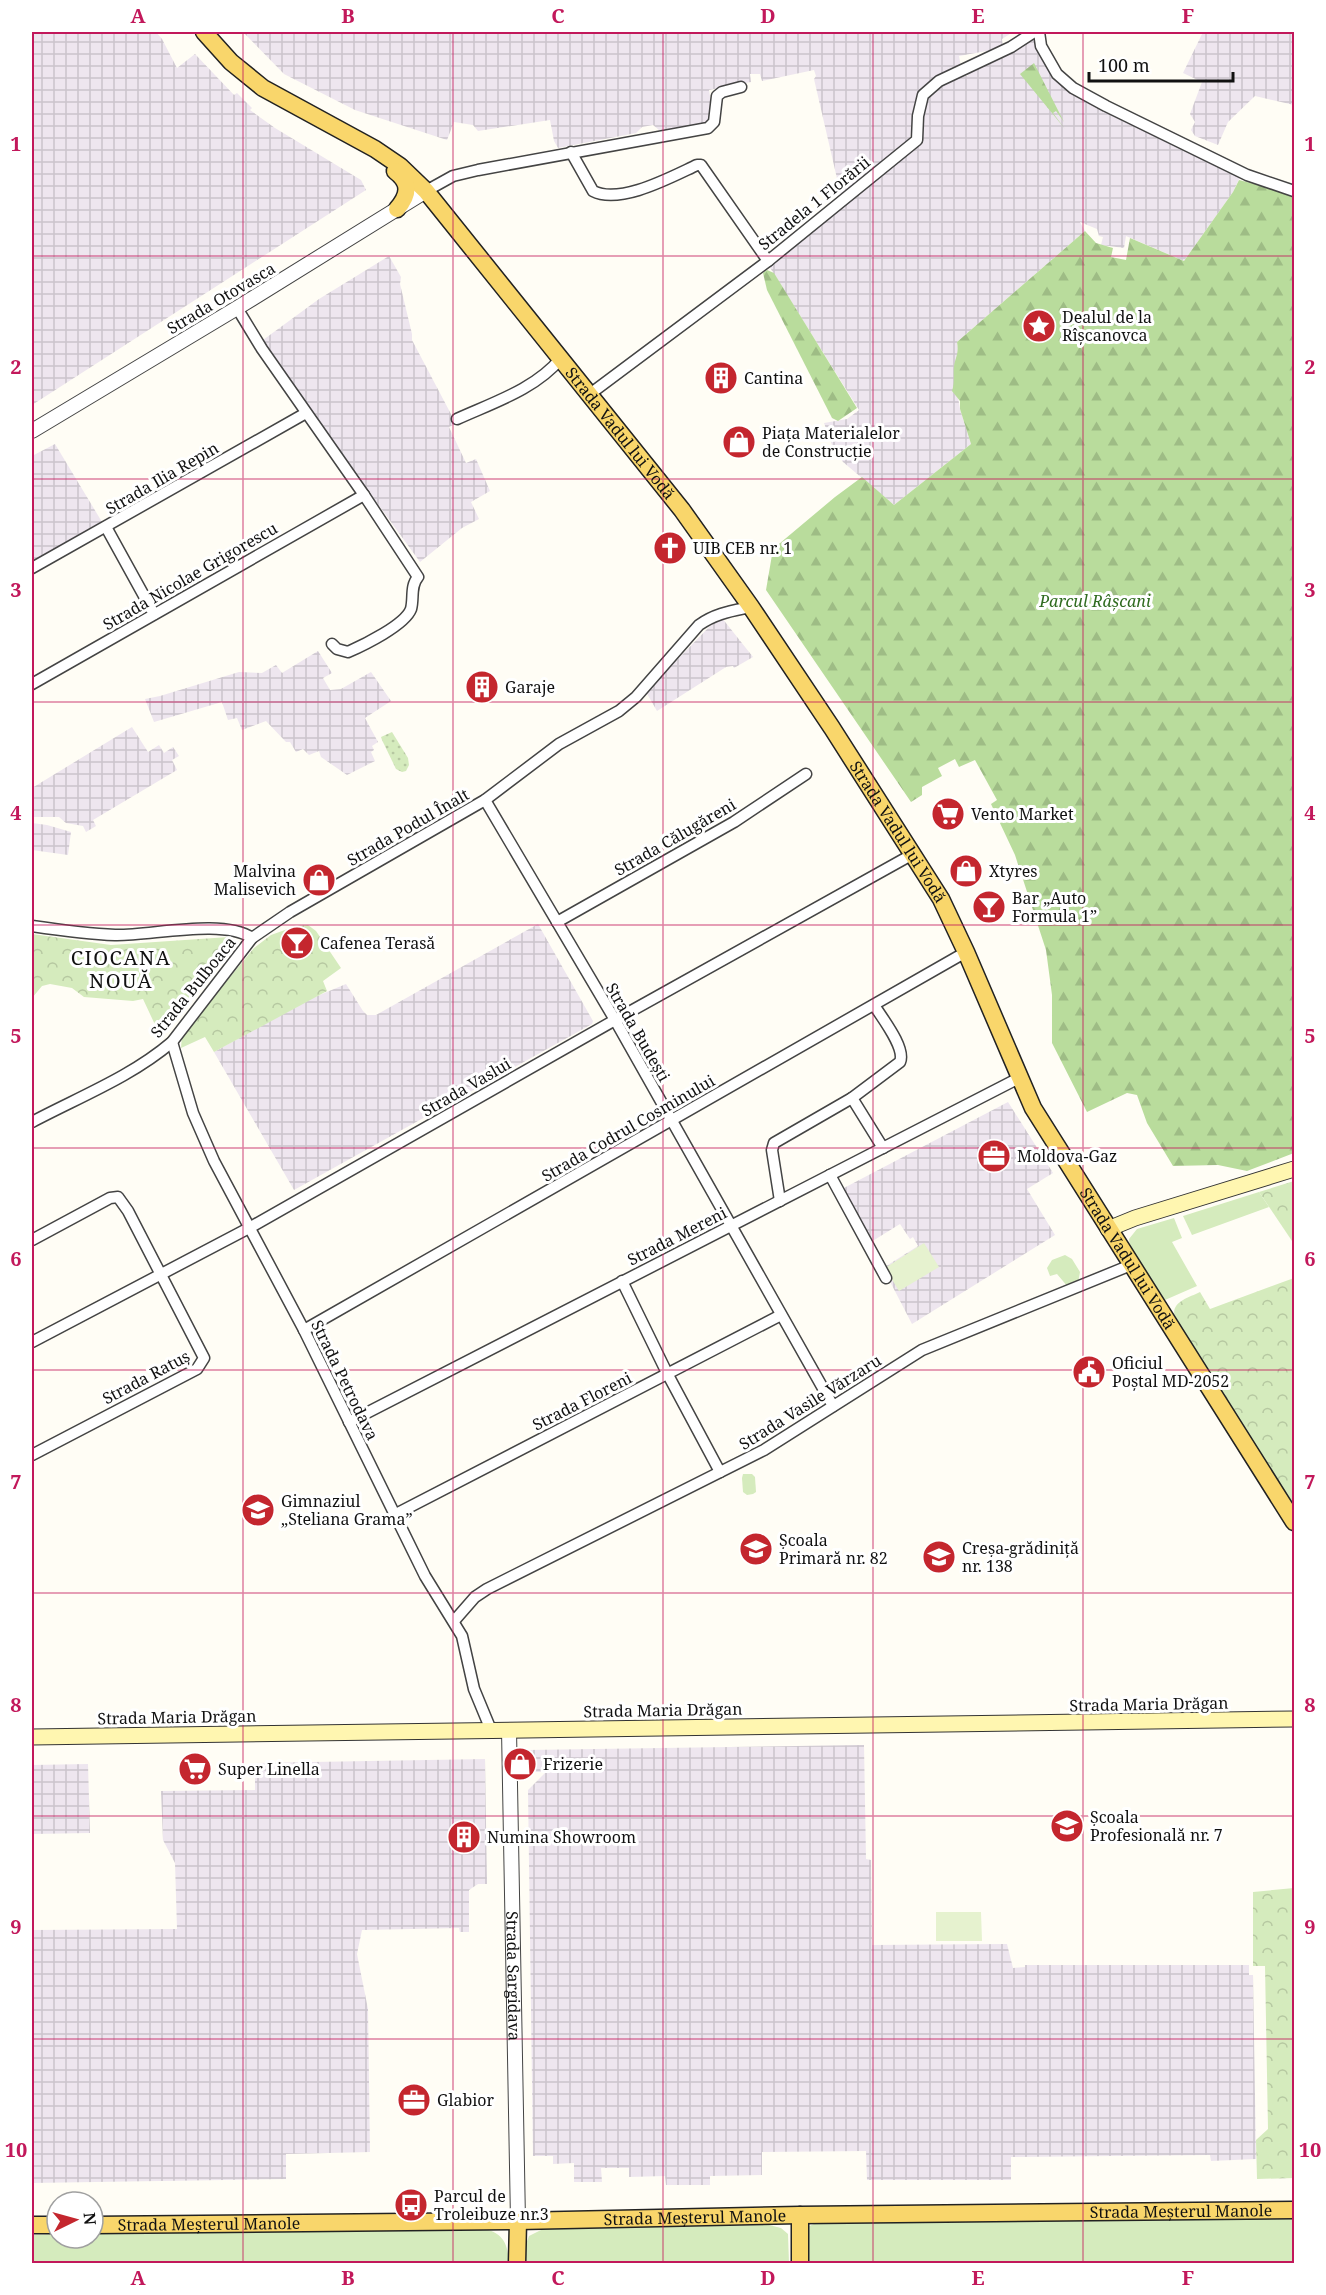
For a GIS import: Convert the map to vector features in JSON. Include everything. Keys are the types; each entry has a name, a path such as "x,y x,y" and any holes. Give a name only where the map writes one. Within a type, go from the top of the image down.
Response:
{"main road":[{"name":"Strada Vadul lui Vodă","path":"204,32 231,62 255,82 388,157 426,191 682,510 751,607 914,854 941,899 966,951 1033,1108 1294,1522"},
{"path":"310,114 403,178 407,187 407,196 397,209"},
{"path":"1108,1228 1294,1169"},
{"name":"Strada Maria Drăgan","path":"32,1737 1294,1719"},
{"name":"Strada Meșterul Manole","path":"105,2225 1294,2210"},
{"path":"800,2215 800,2264"},
{"path":"517,2264 518,2221"}],"street":[{"name":"Stradela 1 Florării","path":"590,394 768,261 917,140 918,116 924,95 939,81 1011,47 1034,32"},
{"path":"1039,32 1041,46 1056,74 1074,87 1106,106 1232,167 1294,191"},
{"path":"426,191 453,176 708,128 714,122 717,96 741,87"},
{"path":"571,152 593,191 607,196 618,196 701,165 768,261"},
{"name":"Strada Otovasca","path":"32,431 426,191"},
{"path":"237,308 262,349 418,577 413,582 412,606 398,625 348,652 337,649 332,644"},
{"path":"457,419 531,384 561,358"},
{"name":"Strada Ilia Repin","path":"32,567 306,413"},
{"name":"Strada Nicolae Grigorescu","path":"32,684 364,495"},
{"path":"106,527 154,614"},
{"name":"Strada Podul Înalt","path":"252,938 290,912 484,800 559,744 601,723 636,697 699,625 718,614 751,607"},
{"name":"Strada Călugăreni","path":"557,922 734,822 806,774"},
{"name":"Strada Budești","path":"484,800 615,1020 832,1406"},
{"name":"Strada Vaslui","path":"32,1342 249,1228 615,1020 914,854"},
{"path":"32,926 117,935 231,930 239,931 252,938"},
{"name":"Strada Bulboaca","path":"32,1122 140,1066 172,1042 252,938"},
{"name":"Strada Codrul Cosminului","path":"304,1330 966,951"},
{"path":"780,1201 772,1150 774,1143 852,1098 900,1062 902,1058 900,1049 874,1005"},
{"name":"Strada Petrodava","path":"172,1042 202,1136 304,1330 425,1576 462,1636 474,1689 491,1730"},
{"name":"Strada Mereni","path":"349,1422 1019,1078"},
{"path":"852,1098 883,1148"},
{"path":"830,1175 886,1278"},
{"name":"Strada Ratuș","path":"32,1240 110,1198 118,1197 128,1211 160,1276 203,1354 200,1366 32,1455"},
{"name":"Strada Vasile Vărzaru","path":"454,1621 467,1605 487,1589 764,1450 806,1426 832,1406 922,1350 1131,1265"},
{"path":"622,1281 720,1473"},
{"name":"Strada Floreni","path":"396,1514 781,1315"},
{"name":"Strada Sargidava","path":"509,1730 518,2221"}],"shaded area":[{"path":"32,32 156,32 177,68 195,54 234,95 237,93 252,108 250,110 275,128 361,180 366,190 32,405"},
{"path":"243,32 1013,32 1002,39 1003,48 959,56 961,67 944,72 921,91 915,102 910,139 842,200 814,79 816,76 814,70 762,81 760,74 750,74 751,82 709,90 712,110 707,124 672,131 659,130 653,125 642,127 636,133 558,148 554,141 550,120 478,131 473,125 454,122 447,140 355,110 284,74"},
{"path":"1203,32 1294,32 1294,105 1255,96 1228,122 1218,145 1195,136 1191,130 1195,122 1190,114 1202,82 1183,73"},
{"path":"1035,38 1070,89 1090,103 1241,175 1233,192 1184,261 1126,236 1124,248 1101,245 1103,237 1099,236 1097,229 1080,222 1085,231 957,342 959,353 954,367 955,380 960,409 971,444 894,505 843,462 832,445 824,423 847,419 859,410 769,266 920,144 920,125 925,98 953,77 967,76 974,69"},
{"path":"389,256 401,277 400,284 412,340 455,424 449,427 466,463 476,459 490,491 471,502 479,519 462,528 420,562 300,397 263,340 319,299"},
{"path":"55,444 102,522 32,562 32,456"},
{"path":"722,618 753,657 734,668 733,666 726,667 657,711 646,692 710,626"},
{"path":"318,651 332,673 323,678 330,690 341,689 371,672 391,701 365,718 378,742 372,746 374,750 371,752 375,761 347,775 321,757 319,751 309,755 303,749 296,752 290,742 286,742 266,721 242,730 237,718 228,720 222,702 154,722 145,699 239,672 262,673 276,665 282,673"},
{"path":"132,727 148,752 159,745 164,753 173,747 179,756 172,760 177,770 93,820 96,826 86,832 83,826 66,823 59,817 32,817 32,788"},
{"path":"32,823 71,832 68,855 32,850"},
{"path":"538,924 593,1021 592,1024 294,1190 214,1052 310,999 346,984 363,1011 367,1015 376,1015"},
{"path":"1008,1102 1053,1173 1027,1189 1055,1235 912,1324 883,1268 918,1246 913,1237 910,1239 900,1224 871,1242 842,1189"},
{"path":"864,1745 866,1859 871,1860 872,1945 1007,1944 1013,1968 1025,1967 1025,1965 1249,1965 1249,1975 1253,1975 1256,2159 1211,2161 1210,2155 1011,2157 1011,2180 867,2180 866,2151 762,2152 762,2175 710,2176 710,2185 666,2185 665,2176 629,2177 629,2168 601,2168 602,2182 574,2182 574,2163 553,2164 553,2156 533,2156 528,1790 546,1772 528,1772 527,1750"},
{"path":"485,1759 487,1884 478,1884 469,1890 469,1932 460,1932 459,1928 362,1930 357,1954 368,2009 370,2152 286,2154 286,2179 32,2183 32,1930 177,1929 175,1863 163,1840 161,1791 255,1790 255,1763"},
{"path":"88,1764 90,1833 32,1834 32,1765"}],"green space":[{"path":"1034,63 1064,122 1056,111 1053,113 1065,129 1020,74"},
{"name":"Parcul Râșcani","path":"1239,180 1294,194 1294,1153 1247,1171 1218,1165 1173,1166 1147,1123 1137,1095 1127,1093 1087,1112 1052,1043 1052,995 1046,950 1015,855 991,804 997,800 975,760 959,767 955,759 938,768 942,776 922,787 922,795 911,802 766,590 773,549 862,477 894,505 971,444 960,409 960,401 952,391 957,342 1085,231 1096,243 1113,248 1111,257 1126,260 1130,238 1184,261"},
{"path":"767,270 774,273 857,408 838,421 832,418 767,290 763,273"},
{"path":"392,732 408,758 409,765 406,771 396,769 382,740 381,737"},
{"path":"308,925 316,931 341,968 323,981 327,991 214,1052 205,1037 181,1048 182,1035 254,948 271,935 296,926"},
{"path":"32,934 111,945 229,937 232,944 231,949 170,1026 157,1029 143,999 133,1001 84,997 72,988 50,984 42,986 32,998"},
{"path":"1294,1181 1294,1244 1259,1192"},
{"path":"1259,1192 1269,1207 1192,1235 1183,1216"},
{"path":"1174,1218 1182,1238 1172,1242 1197,1286 1165,1300 1130,1247 1129,1239 1137,1229"},
{"path":"924,1243 939,1267 899,1291 885,1268"},
{"path":"1065,1255 1072,1259 1080,1272 1078,1283 1068,1287 1057,1274 1050,1276 1047,1268 1052,1260"},
{"path":"1294,1278 1294,1506 1174,1313 1181,1301 1200,1292 1210,1309"},
{"path":"743,1474 752,1474 755,1477 756,1492 753,1494 747,1495 743,1492"},
{"path":"1294,1888 1294,2178 1257,2179 1256,2140 1268,2129 1265,1966 1253,1966 1253,1892"},
{"path":"936,1912 981,1912 982,1941 936,1941"},
{"path":"1294,2218 1294,2263 805,2264 807,2227 814,2224"},
{"path":"769,2225 781,2228 788,2234 789,2263 524,2264 524,2250 529,2236 543,2229"},
{"path":"484,2229 496,2233 504,2241 509,2263 32,2263 32,2235 45,2234 45,2250 105,2250 105,2234"}],"place":[{"name":"Dealul de la Rîșcanovca","path":"1039,326"},
{"name":"Cantina","path":"721,378"},
{"name":"Piața Materialelor de Construcție","path":"739,442"},
{"name":"UIB CEB nr. 1","path":"670,548"},
{"name":"Garaje","path":"482,687"},
{"name":"Vento Market","path":"948,814"},
{"name":"Xtyres","path":"966,871"},
{"name":"Malvina Malisevich","path":"319,880"},
{"name":"Bar „Auto Formula 1”","path":"989,907"},
{"name":"Cafenea Terasă","path":"297,943"},
{"name":"Moldova-Gaz","path":"994,1156"},
{"name":"Oficiul Poștal MD-2052","path":"1089,1372"},
{"name":"Gimnaziul „Steliana Grama”","path":"258,1510"},
{"name":"Școala Primară nr. 82","path":"756,1549"},
{"name":"Creșa-grădiniță nr. 138","path":"939,1557"},
{"name":"Frizerie","path":"520,1764"},
{"name":"Super Linella","path":"195,1769"},
{"name":"Școala Profesională nr. 7","path":"1067,1826"},
{"name":"Numina Showroom","path":"464,1837"},
{"name":"Glabior","path":"414,2100"},
{"name":"Parcul de Troleibuze nr.3","path":"411,2205"}],"district":[{"name":"CIOCANA NOUĂ","path":"121,970"}]}
